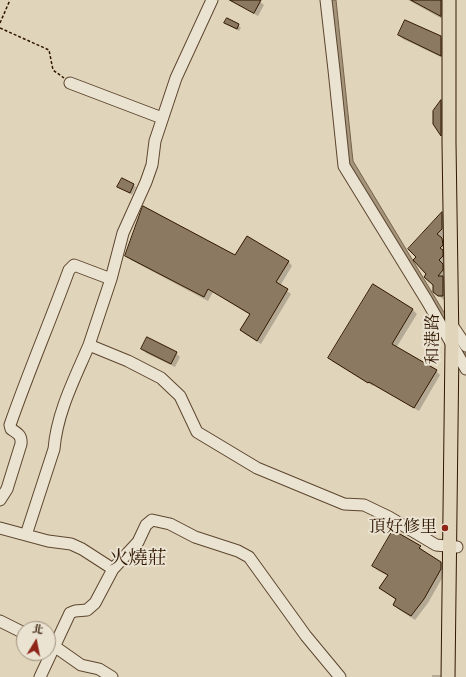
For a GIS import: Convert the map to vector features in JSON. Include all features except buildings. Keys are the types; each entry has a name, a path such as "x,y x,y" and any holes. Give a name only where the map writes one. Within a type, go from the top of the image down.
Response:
{"main road":[{"name":"和港路","path":"449,0 449,143 456,339"},
{"name":"和港路","path":"448,677 453,547 456,339 457,0"},
{"name":"和港路","path":"453,547 457,677"}],"lane":[{"path":"26,535 54,449 55,437 66,399 89,346 111,279 123,233 146,182 152,164 155,141 162,118 176,78 212,0"},
{"path":"326,0 344,166 456,339 466,369"},
{"path":"70,83 162,118"},
{"path":"0,500 7,489 22,439 20,435 11,429 10,425 25,380 49,325 69,270 74,265 111,279"},
{"path":"89,346 128,361 161,378 180,396 197,432 257,468 344,504 364,505 389,517 436,545 453,547"},
{"path":"56,636 70,613 75,610 87,610 95,603 112,569 138,542 146,525 152,520 170,524 195,537 238,551 249,557 306,636 340,677"},
{"path":"0,528 48,541 71,544 82,549 112,569"},
{"path":"0,621 16,629"},
{"path":"56,648 81,665 99,669 112,677"},
{"path":"40,677 45,661"}],"path":[{"path":"0,23 10,0"},
{"path":"0,28 49,50 53,70 70,83"}],"shaded area":[{"path":"329,0 336,0 353,161 466,349 466,364 347,166"}],"place":[{"name":"頂好修里","path":"445,528"}],"district":[{"name":"火燒莊","path":"138,560"}]}
